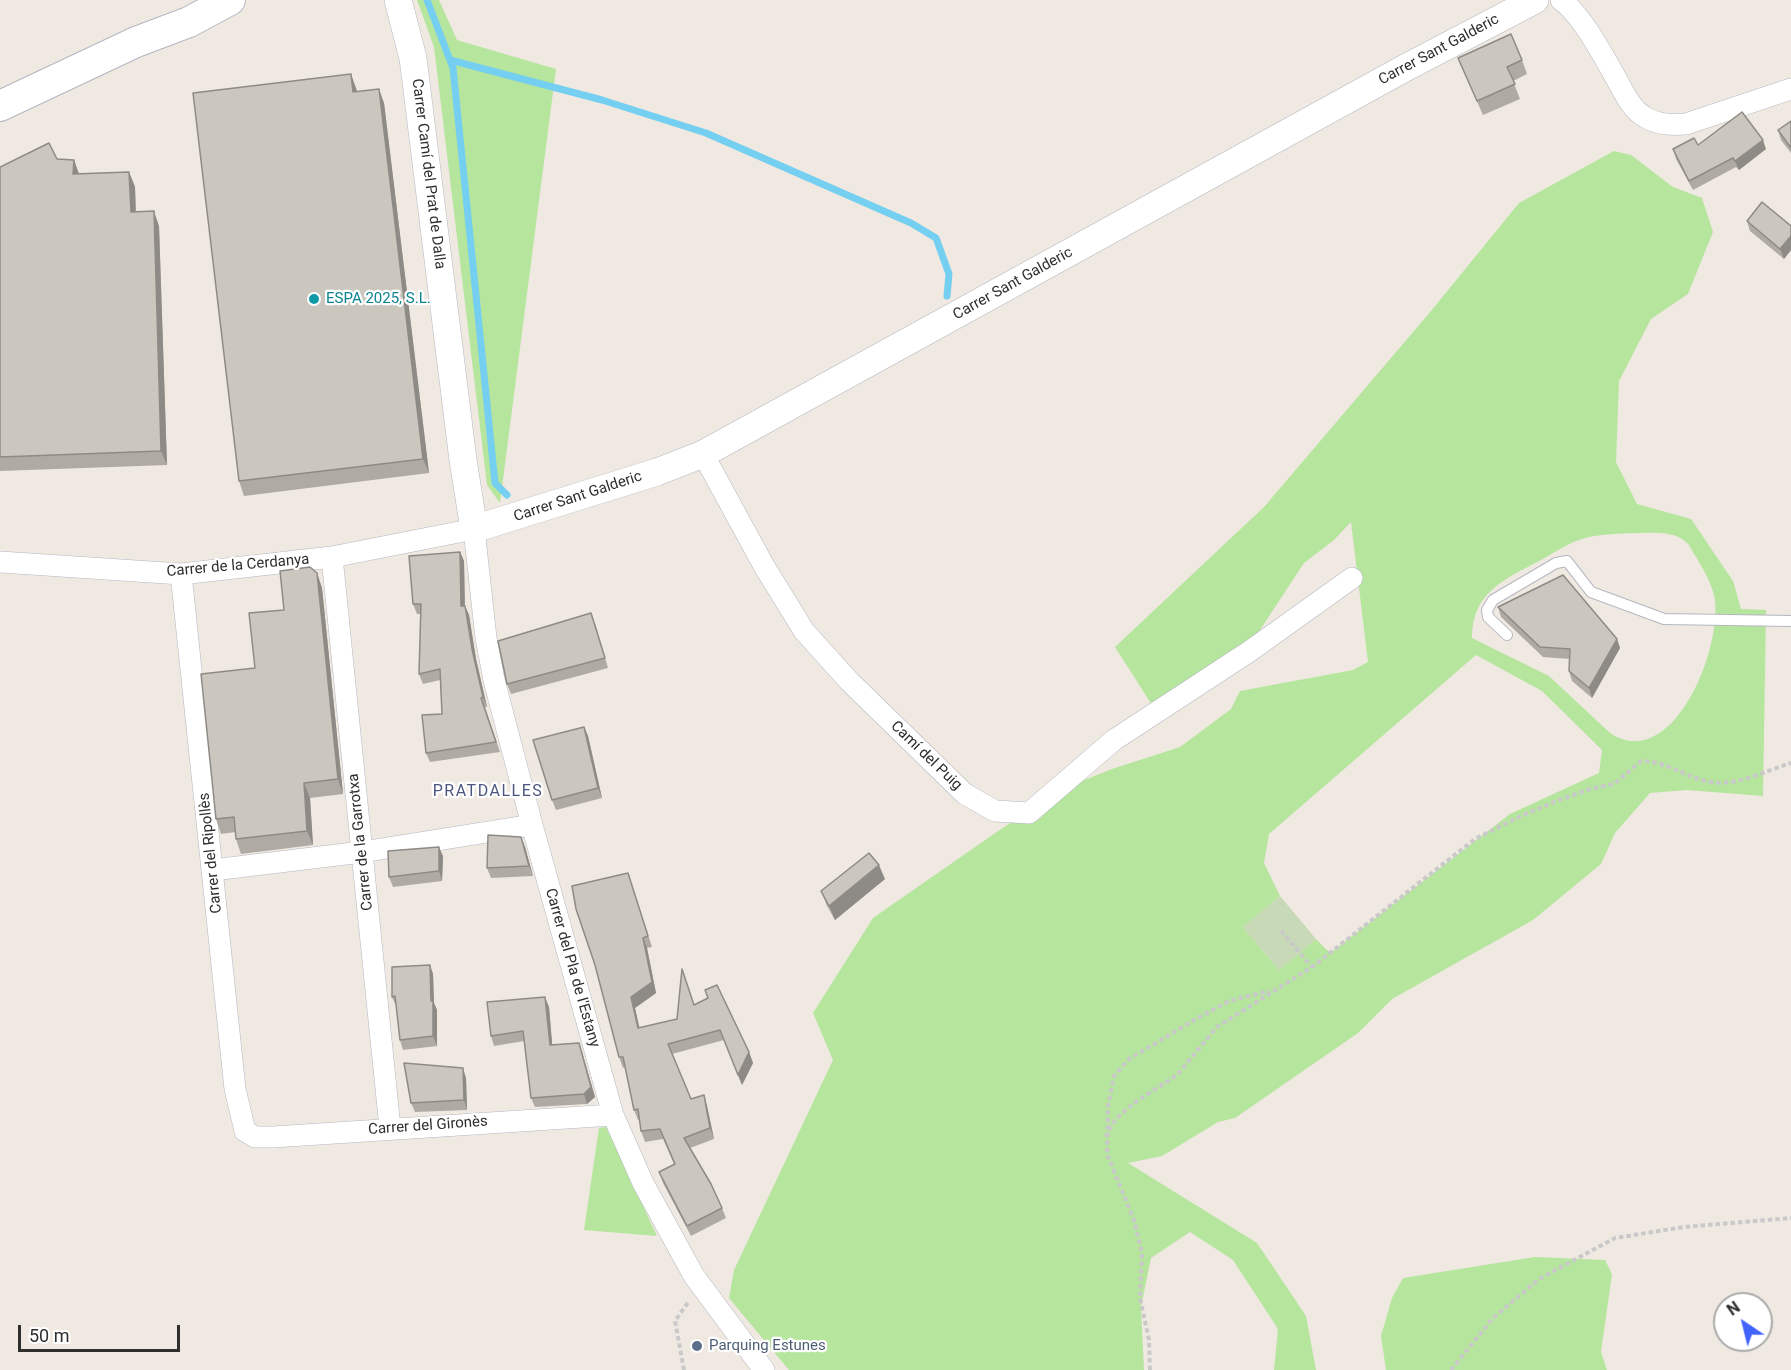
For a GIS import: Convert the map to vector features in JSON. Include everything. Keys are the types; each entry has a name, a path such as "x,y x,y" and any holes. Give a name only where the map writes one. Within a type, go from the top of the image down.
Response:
{"main road":[{"path":"136,42 166,21 204,0"},
{"path":"0,106 136,42 189,22 230,0"}],"street":[{"path":"380,0 406,34"},
{"name":"Carrer Camí del Prat de Dalla","path":"398,0 413,58 463,460 474,529"},
{"name":"Carrer Sant Galderic","path":"474,529 657,472 703,454 1405,68 1535,0"},
{"path":"1565,3 1602,53 1629,100 1644,117 1657,122 1670,125 1686,124 1791,89"},
{"name":"Camí del Puig","path":"703,454 764,566 804,631 849,681 965,794 995,811 1029,813 1114,741 1250,651 1352,578"},
{"name":"Carrer de la Cerdanya","path":"0,562 181,574 332,557 474,529"},
{"name":"Carrer del Pla de l'Estany","path":"474,529 486,638 494,680 613,1115 643,1183 700,1284 765,1370"},
{"name":"Carrer de la Garrotxa","path":"332,557 390,1128"},
{"name":"Carrer del Ripollès","path":"181,574 235,1089 245,1131"},
{"path":"213,870 362,852 532,825"},
{"name":"Carrer del Gironès","path":"245,1131 255,1137 273,1137 613,1115"}],"lane":[{"path":"1507,635 1488,617 1487,610 1493,600 1556,563 1567,561 1592,592 1664,619 1791,621"}],"path":[{"path":"1106,1137 1115,1120 1134,1103 1177,1075 1217,1028 1312,967 1475,839 1559,800 1590,789 1614,784 1641,761 1655,761 1707,782 1733,782 1791,763"},
{"path":"1281,931 1312,967"},
{"path":"1150,1370 1149,1340 1140,1298 1142,1253 1134,1220 1107,1154 1108,1107 1114,1076 1128,1059 1229,1001 1273,990"},
{"path":"1451,1370 1493,1318 1539,1279 1615,1238 1684,1227 1791,1218"},
{"path":"684,1370 675,1321 700,1284"}],"green space":[{"path":"417,0 439,0 457,40 556,69 500,503 487,485 434,47"},
{"path":"1614,151 1631,155 1673,187 1702,198 1713,232 1688,294 1651,319 1619,381 1616,462 1637,504 1691,519 1733,581 1741,609 1766,610 1763,796 1687,790 1650,793 1615,833 1601,864 1533,920 1392,999 1358,1033 1235,1118 1218,1122 1162,1156 1128,1163 1257,1243 1306,1316 1316,1370 1274,1370 1278,1329 1233,1260 1190,1232 1151,1258 1141,1307 1144,1370 789,1370 729,1298 734,1270 833,1060 813,1013 873,918 1001,829 1067,787 1112,769 1180,747 1231,709 1240,691 1353,670 1368,662 1351,522 1334,540 1304,563 1256,636 1152,705 1115,647 1264,507 1431,311 1519,203","holes":["1668,534 1681,538 1687,543 1711,586 1715,616 1711,643 1703,671 1690,698 1674,720 1655,736 1633,741 1610,733 1549,676 1472,638 1473,622 1478,609 1484,598 1503,581 1577,541 1601,535","1476,655 1542,691 1602,750 1599,773 1510,814 1330,953 1316,939 1279,970 1243,927 1280,896 1264,863 1269,834"]},
{"path":"1280,896 1316,939 1279,970 1243,927"},
{"path":"606,1127 657,1236 584,1230 599,1128"},
{"path":"1535,1257 1605,1260 1612,1274 1601,1352 1607,1370 1386,1370 1381,1336 1392,1298 1403,1278"}],"building":[{"path":"1511,34 1522,60 1507,67 1515,84 1477,101 1458,58"},
{"name":"ESPA 2025, S.L.","path":"351,74 353,92 379,89 423,459 239,481 193,93"},
{"path":"1742,112 1763,140 1735,161 1733,158 1689,181 1673,149 1694,138 1698,145"},
{"path":"1791,121 1791,148 1778,130"},
{"path":"49,143 57,159 74,160 73,174 129,172 131,212 154,211 161,451 0,457 0,167"},
{"path":"1762,202 1791,226 1791,236 1780,249 1747,221"},
{"path":"460,552 461,606 465,606 483,697 481,698 496,742 426,753 422,715 442,714 440,669 419,674 421,604 413,604 409,556"},
{"path":"310,567 317,573 338,779 304,783 307,831 236,839 234,817 216,819 201,674 255,668 249,613 284,610 280,571"},
{"path":"1563,575 1617,639 1589,688 1569,671 1570,649 1540,647 1498,607"},
{"path":"591,613 605,658 507,684 498,641"},
{"path":"584,727 598,788 552,800 533,740"},
{"path":"488,835 521,837 529,866 487,868"},
{"path":"439,847 439,871 389,877 388,851"},
{"path":"869,853 879,865 829,906 821,891"},
{"path":"628,873 648,936 643,938 652,982 631,997 638,1028 677,1019 682,969 694,1005 708,998 705,990 717,985 749,1052 738,1075 720,1030 668,1044 691,1099 704,1095 710,1128 684,1138 722,1208 687,1226 659,1172 675,1164 660,1129 641,1131 638,1109 634,1110 623,1057 619,1057 595,965 576,909 572,886"},
{"path":"430,965 433,1036 400,1040 395,996 392,997 392,967"},
{"path":"545,997 550,1045 579,1043 591,1087 584,1094 531,1098 523,1031 491,1036 487,1002"},
{"path":"404,1063 463,1068 464,1100 411,1103"}],"waterway":[{"path":"427,0 453,68 495,483 507,495"},
{"path":"450,60 602,100 706,133 911,223 936,238 949,274 947,296"}],"place":[{"name":"ESPA 2025, S.L.","path":"314,299"},
{"name":"Parquing Estunes","path":"697,1346"}],"district":[{"name":"PRATDALLES","path":"488,792"}]}
